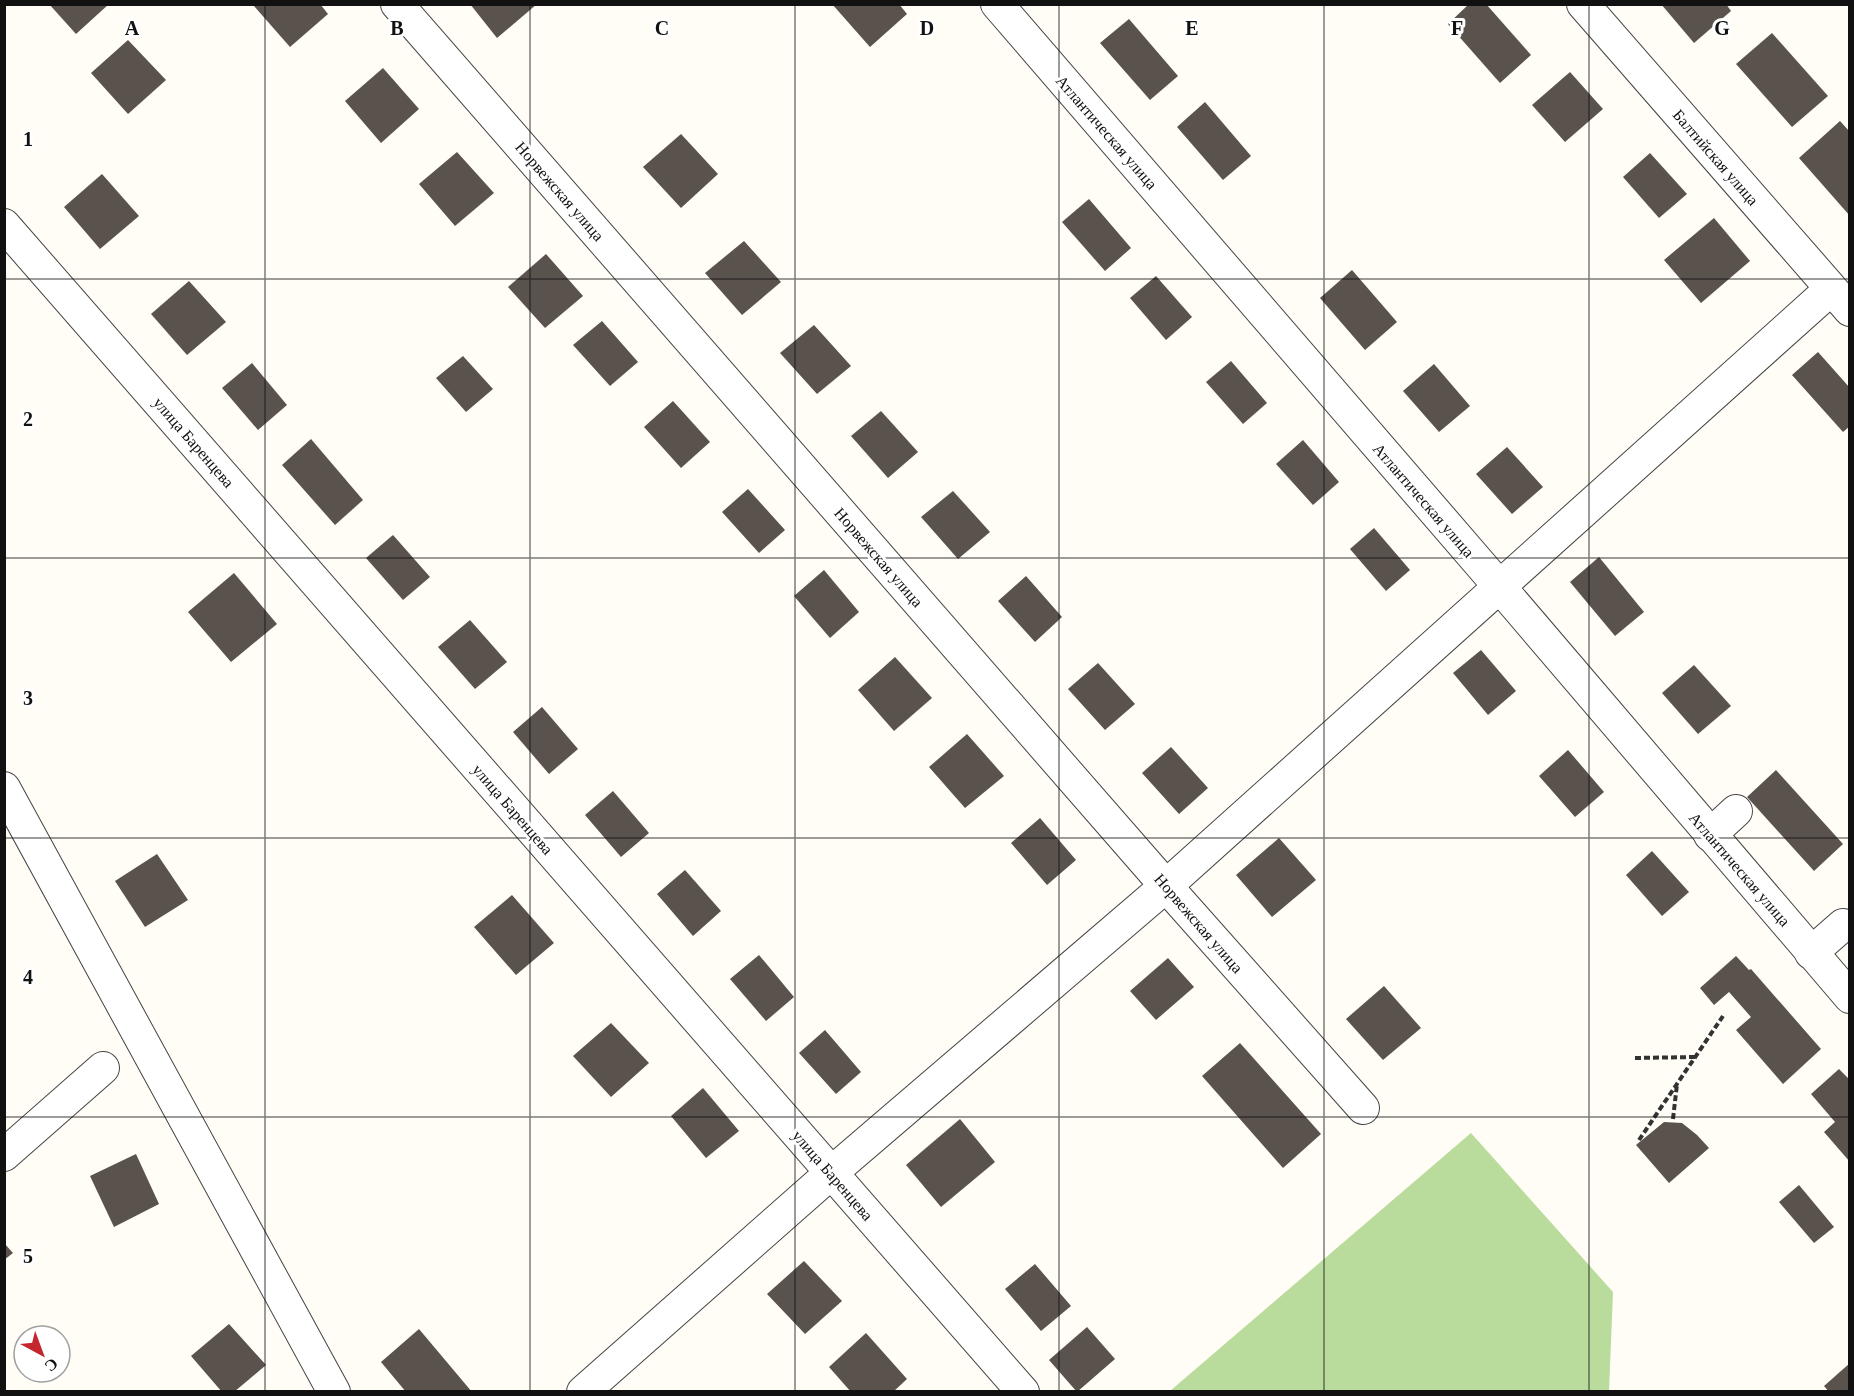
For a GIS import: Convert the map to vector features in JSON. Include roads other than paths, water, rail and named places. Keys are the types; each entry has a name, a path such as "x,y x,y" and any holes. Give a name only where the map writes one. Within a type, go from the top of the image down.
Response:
{"street":[{"name":"Норвежская улица","path":"397,4 1166,886 1363,1108"},
{"name":"Атлантическая улица","path":"997,4 1850,997"},
{"name":"Балтийская улица","path":"1583,4 1840,299"},
{"name":"улица Баренцева","path":"4,225 1023,1392"},
{"path":"583,1392 831,1173 1166,886 1499,586 1840,299"},
{"path":"4,788 334,1392"},
{"path":"1710,835 1736,811"},
{"path":"1811,953 1843,926"},
{"path":"4,1155 103,1068"}]}
